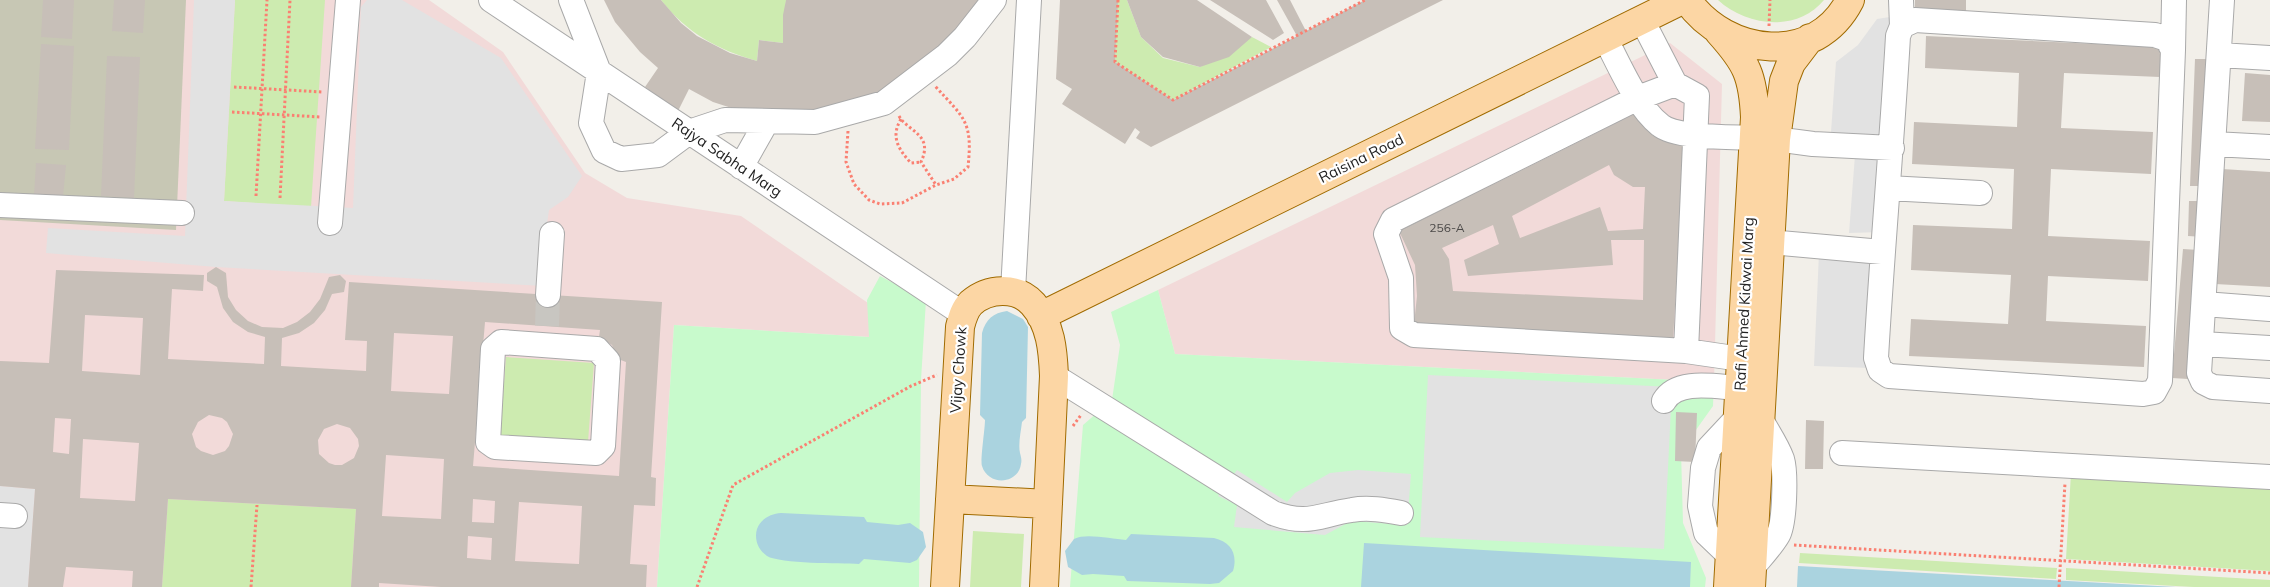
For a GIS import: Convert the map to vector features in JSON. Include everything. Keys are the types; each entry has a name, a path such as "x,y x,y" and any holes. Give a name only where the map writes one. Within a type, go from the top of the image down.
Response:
{"main road":[{"name":"Raisina Road","path":"1041,316 1682,0"},
{"path":"1687,0 1706,22 1719,32 1747,44 1768,47 1789,45 1810,38 1828,27 1844,12 1850,0"},
{"name":"Rafi Ahmed Kidwai Marg","path":"1719,32 1735,50 1749,71 1765,138 1770,242 1749,418 1744,570 1728,587"},
{"name":"Rafi Ahmed Kidwai Marg","path":"1749,418 1739,388 1765,138 1791,62 1810,38"},
{"name":"Vijay Chowk","path":"945,587 960,327 964,314 970,304 988,292 1013,291"},
{"path":"1013,291 1033,303 1053,344 1054,376 1044,587"},
{"path":"950,499 1048,504"}],"street":[{"path":"330,223 348,0"},
{"name":"Rajya Sabha Marg","path":"491,0 964,314"},
{"path":"571,0 599,72 591,123 604,151 621,159 658,155 689,132 725,120 815,122 884,103 965,37 994,0"},
{"path":"1013,291 1029,0"},
{"path":"1901,0 1902,26 1898,36 1892,148 1882,252 1876,358 1880,370 1889,376 2143,394 2154,392 2160,381 2174,0"},
{"path":"2222,0 2199,373 2203,382 2213,387 2270,391"},
{"path":"1642,20 1675,84 1697,96 1686,351"},
{"path":"1902,26 1915,20 2155,35 2167,39 2173,50"},
{"path":"1605,38 1638,98 1660,126 1696,135 1765,138 1813,144 1892,148"},
{"path":"2219,55 2270,58"},
{"path":"1675,84 1638,98 1393,220 1386,234 1402,278 1402,328 1414,335 1686,351 1741,359"},
{"path":"741,167 767,121"},
{"path":"2214,144 2270,147"},
{"path":"1888,188 1980,193"},
{"path":"0,205 182,213"},
{"path":"548,295 552,234"},
{"path":"1770,242 1882,252"},
{"path":"2204,304 2270,309"},
{"path":"545,336 597,349 608,361 603,446 596,453 495,447 488,442 493,349 501,342 545,336"},
{"path":"2202,344 2270,348"},
{"path":"1054,376 1272,513 1304,520 1324,518 1350,510 1370,508 1402,513"},
{"path":"1664,401 1668,394 1688,386 1739,388"},
{"path":"1744,570 1706,533 1700,506 1703,468 1709,448 1749,418"},
{"path":"1842,453 2270,477"}],"path":[{"path":"256,196 267,0"},
{"path":"280,198 290,0"},
{"path":"1118,0 1115,62 1173,100 1365,0"},
{"path":"848,113 846,162 854,184 869,200 880,204 902,203 936,185 954,179 968,167 970,142 966,123 956,107 923,73"},
{"path":"234,87 341,93"},
{"path":"896,94 895,107 901,119 916,130 922,141 925,154 922,162"},
{"path":"232,112 339,118"},
{"path":"901,119 895,132 896,145 911,164 922,162"},
{"path":"922,162 936,185"},
{"path":"697,587 733,484 911,386 958,365"},
{"path":"2059,587 2065,466"},
{"path":"251,587 257,505"},
{"path":"1787,552 1794,545 2270,573"}],"shaded area":[{"path":"0,0 429,0 503,52 585,173 627,198 741,216 868,303 870,337 674,325 657,587 0,587"},
{"path":"0,0 186,0 176,230 0,220"},
{"path":"194,0 235,0 224,201 353,208 361,7 367,0 402,0 501,58 582,176 568,197 549,210 544,244 543,286 216,267 46,253 48,228 185,236"},
{"path":"1896,16 1888,137 1831,132 1836,62 1858,45 1877,19"},
{"path":"1670,43 1722,84 1714,382 1175,354 1158,290"},
{"path":"1855,155 1886,157 1880,232 1849,233"},
{"path":"1819,253 1880,259 1870,368 1814,366"},
{"path":"1428,375 1672,387 1664,549 1420,537"},
{"path":"1237,470 1287,502 1295,493 1330,473 1358,470 1411,474 1407,525 1351,521 1325,535 1234,527 1237,505 1218,496"},
{"path":"0,486 35,489 28,587 0,587"}],"green space":[{"path":"235,0 325,0 311,207 224,201"},
{"path":"661,0 786,0 783,43 759,40 757,61 743,57 704,39 681,22"},
{"path":"1117,0 1127,0 1141,37 1163,58 1200,67 1252,37 1271,47 1173,100 1115,62"},
{"path":"1718,0 1824,0 1813,11 1800,18 1771,22 1743,16 1729,9"},
{"path":"880,276 926,300 921,380 919,587 657,587 674,325 869,337 867,300"},
{"path":"1158,290 1175,354 1714,382 1713,406 1681,451 1683,523 1706,578 1705,587 1070,587 1083,425 1112,400 1120,345 1111,312"},
{"path":"506,357 594,363 588,442 500,435"},
{"path":"2071,473 2270,484 2270,571 2066,559"},
{"path":"168,499 356,509 351,587 162,587"},
{"path":"973,531 1024,534 1021,587 970,587"},
{"path":"1800,553 2057,568 2056,579 1799,563"},
{"path":"2066,568 2270,580 2270,587 2194,587 2066,580"}],"water":[{"path":"1007,311 1023,319 1028,327 1026,418 1022,422 1020,433 1021,461 1019,471 1009,479 996,480 985,473 982,466 985,420 980,415 982,333 991,318 998,313"},
{"path":"781,513 864,517 867,522 898,525 910,523 923,532 926,547 917,560 910,563 864,559 859,564 797,562 774,559 761,551 756,540 756,533 764,519"},
{"path":"1131,534 1214,538 1220,540 1229,546 1234,554 1233,571 1219,583 1210,584 1127,581 1124,576 1082,575 1068,567 1065,551 1074,539 1092,536 1126,540"},
{"path":"1364,543 1691,562 1690,587 1361,587"},
{"path":"1798,566 2176,587 1797,587"}],"building":[{"path":"43,0 74,0 72,39 41,37"},
{"path":"114,0 145,0 143,33 112,31"},
{"path":"604,0 661,0 681,23 697,36 730,53 757,61 759,40 783,43 783,15 786,0 978,0 958,33 900,85 824,113 744,112 713,102 689,89 678,111 645,87 658,68 640,52 615,22"},
{"path":"1060,0 1118,0 1115,62 1173,100 1297,36 1277,0 1290,0 1306,31 1365,0 1443,0 1151,147 1136,138 1140,132 1135,128 1125,144 1062,104 1072,89 1056,79"},
{"path":"1127,0 1197,0 1252,37 1229,57 1200,67 1163,57 1141,37"},
{"path":"1210,0 1266,0 1284,33 1273,40"},
{"path":"1915,0 1966,0 1966,12 1915,10"},
{"path":"1926,36 2161,47 2160,77 2064,73 2061,128 2153,132 2151,174 2051,169 2048,236 2150,241 2148,281 2048,276 2046,321 2146,326 2144,367 1909,356 1911,319 2008,324 2011,275 1911,270 1913,225 2012,229 2014,169 1912,164 1914,122 2017,127 2019,73 1925,68"},
{"path":"41,44 74,46 69,150 35,149"},
{"path":"107,56 140,57 134,198 101,196"},
{"path":"2195,59 2207,59 2202,186 2190,186"},
{"path":"2245,73 2270,75 2270,122 2242,121"},
{"path":"1637,113 1685,143 1673,339 1414,324 1417,296 1415,265 1399,231","holes":["1609,165 1614,175 1633,187 1645,187 1643,229 1608,231 1600,207 1520,238 1512,216","1493,225 1499,244 1464,260 1468,276 1613,265 1611,240 1644,240 1643,300 1453,291 1449,259 1442,248"]},
{"path":"36,163 66,165 63,197 34,195"},
{"path":"2222,169 2270,172 2270,287 2215,284"},
{"path":"2189,201 2205,201 2204,237 2188,236"},
{"path":"2183,249 2199,250 2188,379 2172,378"},
{"path":"216,267 226,273 228,297 236,310 248,321 262,327 283,328 297,322 310,312 320,299 329,277 340,275 346,281 344,292 332,294 325,310 314,323 299,333 282,338 281,366 366,371 367,341 345,340 349,282 662,302 651,477 656,478 655,506 634,505 630,564 647,565 646,587 441,587 379,583 379,587 351,587 356,509 168,499 162,587 132,587 133,571 66,567 63,587 28,587 35,489 0,486 0,361 49,363 56,270 204,275 203,291 172,289 168,359 264,364 265,337 248,332 233,322 223,308 217,287 207,281 207,273","holes":["85,315 143,318 140,375 82,371","485,322 600,330 599,337 612,345 618,359 626,362 619,476 473,466","394,333 453,336 449,394 391,391","209,415 222,418 227,422 233,434 225,451 213,455 196,447 192,434 198,422","55,418 71,419 69,454 53,452","337,424 350,428 358,439 359,446 354,458 342,465 329,463 319,454 318,440 324,429","83,439 139,443 135,501 80,498","386,455 444,459 441,519 382,516","473,499 495,501 494,523 472,522","519,502 582,506 579,564 515,561","468,536 492,538 491,560 467,558"]},
{"path":"1676,412 1697,413 1695,462 1675,461"},
{"path":"1806,420 1824,421 1823,469 1805,469"}],"tunnel":[{"path":"547,326 548,295"}]}
